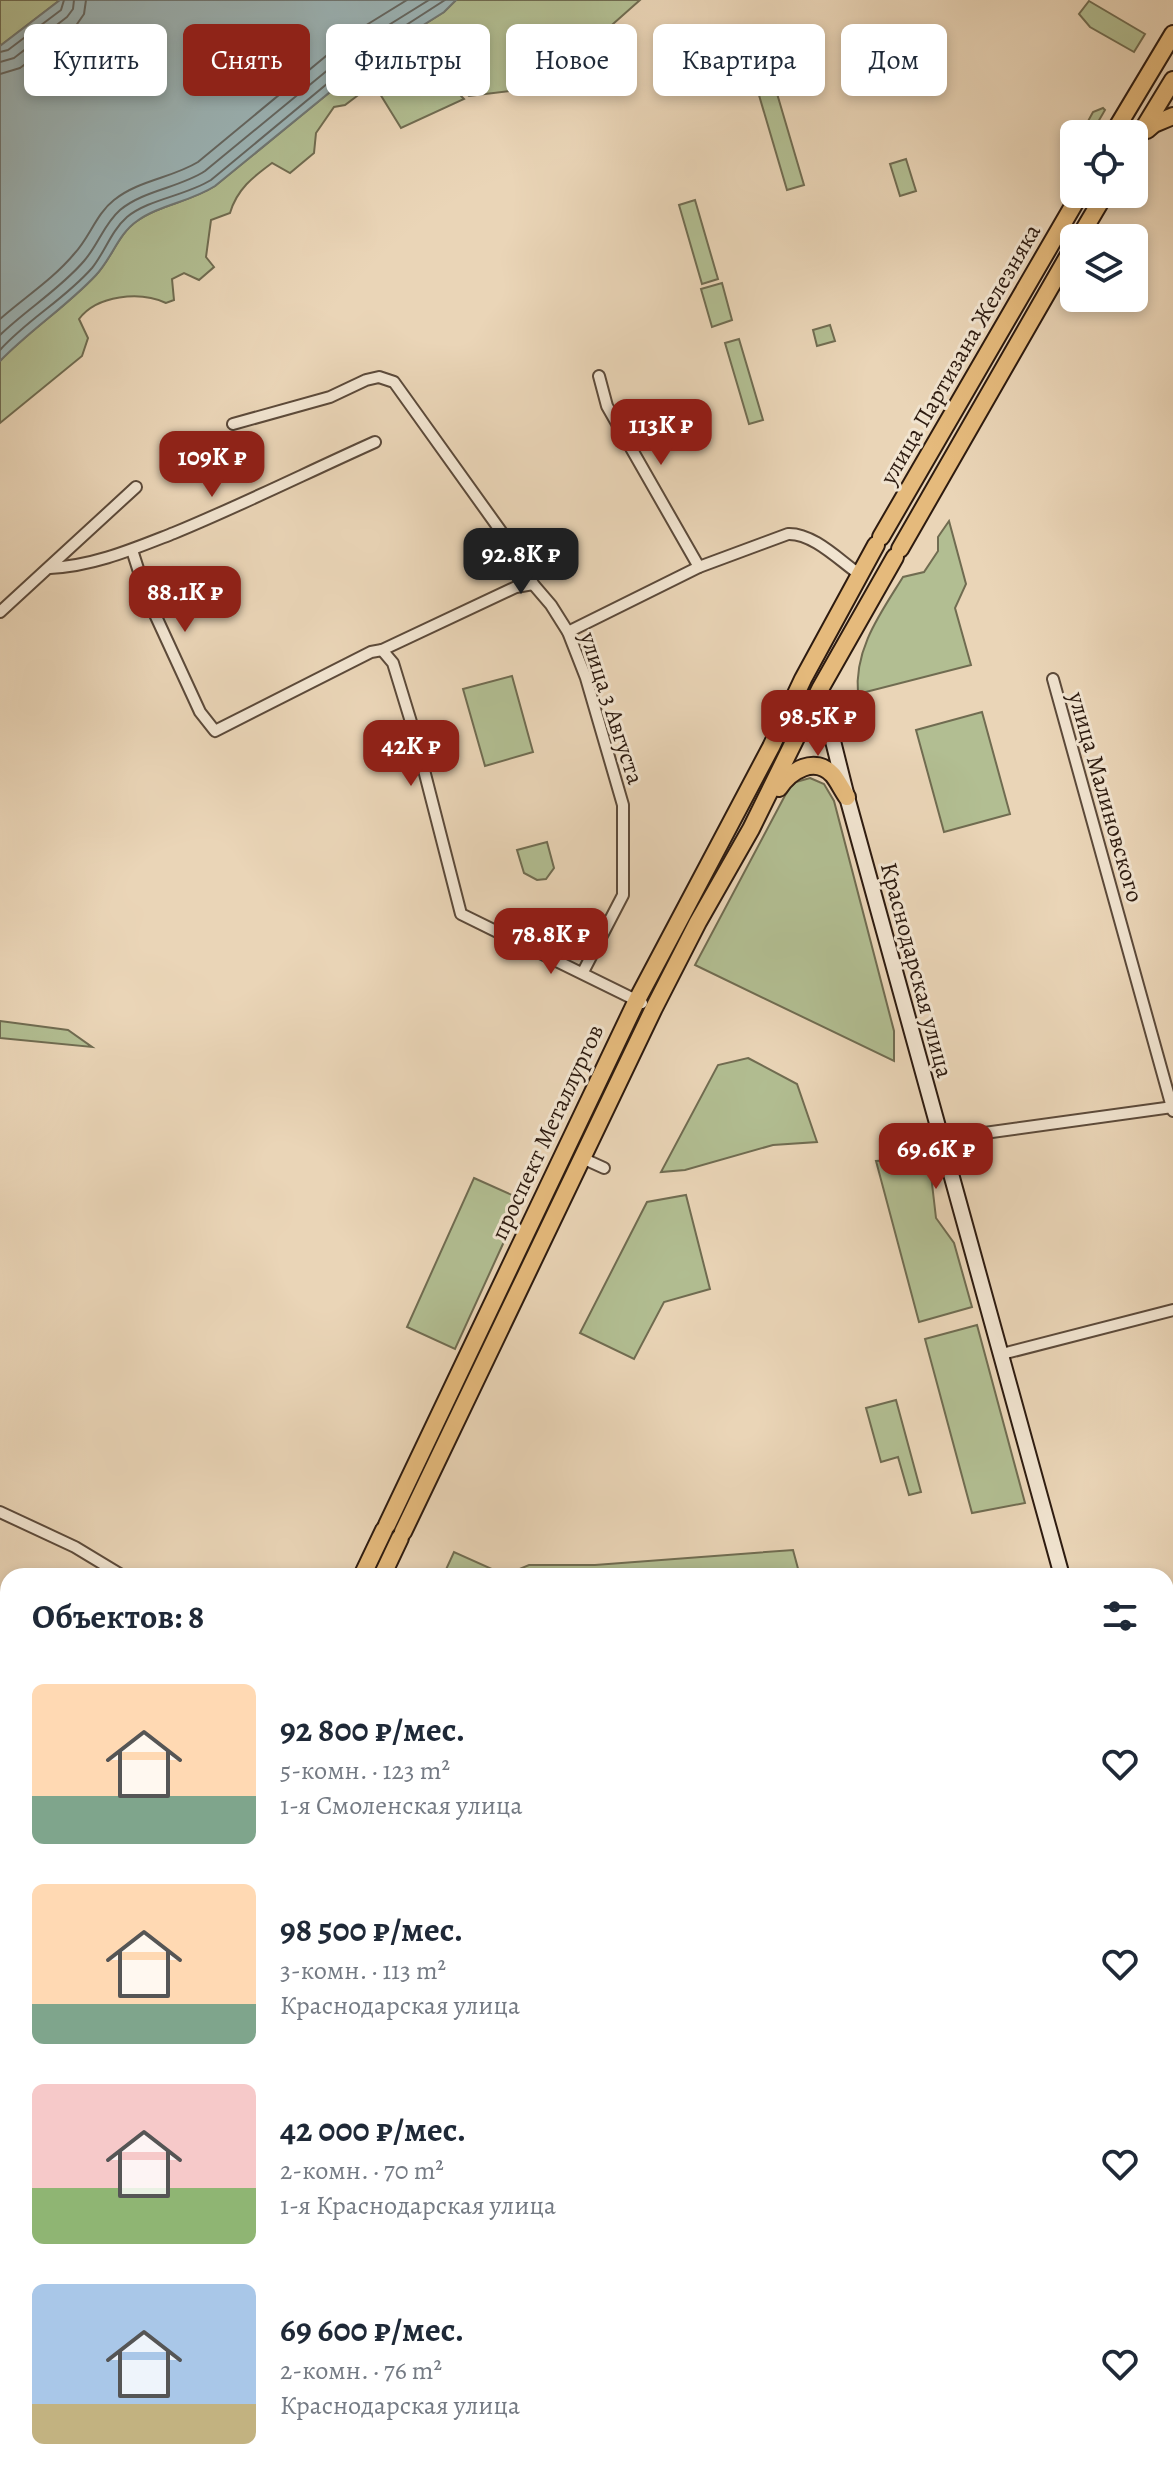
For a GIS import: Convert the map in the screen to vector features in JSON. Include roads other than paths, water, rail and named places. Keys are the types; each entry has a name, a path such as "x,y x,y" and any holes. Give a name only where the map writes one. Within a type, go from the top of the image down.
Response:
{"main road":[{"path":"1122,120 1173,34"},
{"path":"1148,123 1172,85 1150,74"},
{"path":"1148,130 1173,116"},
{"name":"улица Партизана Железняка","path":"803,679 859,574 1072,208"},
{"name":"улица Партизана Железняка","path":"820,689 1060,270"},
{"path":"803,679 820,689"},
{"name":"проспект Металлургов","path":"366,1568 637,1000 764,760 803,679"},
{"name":"Краснодарская улица","path":"820,689 1060,1568"},
{"name":"проспект Металлургов","path":"386,1568 654,1008 751,829 820,689"},
{"path":"751,829 787,775 800,768 811,766 825,769 833,774 847,797"}],"street":[{"path":"599,376 607,406 699,567"},
{"name":"улица 3 Августа","path":"233,424 330,397 366,380 379,377 394,382 523,562 533,584 551,605 568,632 586,678 623,805 623,895 583,972"},
{"path":"50,568 79,566 132,550 242,505 375,442"},
{"path":"0,612 136,487"},
{"path":"568,632 699,567 788,534 798,533 859,574"},
{"path":"132,550 147,597 200,712 215,731 371,652 382,650 516,587 533,584"},
{"path":"382,650 393,663 415,735 461,914 654,1008"},
{"name":"улица Малиновского","path":"1053,679 1173,1108"},
{"path":"941,1139 1173,1108"},
{"path":"582,1158 604,1168"},
{"path":"1002,1354 1173,1310"},
{"path":"0,1512 75,1547 110,1568"}],"water":[{"path":"60,0 456,0 425,24 326,24 326,95 215,186 155,211 130,226 96,275 0,361 0,46 24,28 24,96 167,96 167,24 29,24"}]}
